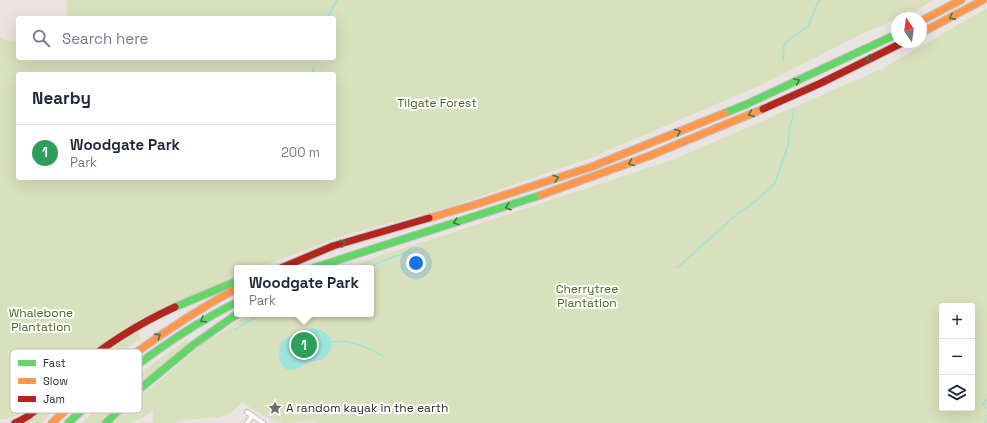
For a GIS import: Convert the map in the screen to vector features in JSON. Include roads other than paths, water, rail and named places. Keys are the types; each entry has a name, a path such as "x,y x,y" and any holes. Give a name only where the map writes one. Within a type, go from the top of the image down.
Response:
{"highway":[{"path":"927,18 961,0"},
{"path":"927,30 983,0"},
{"path":"281,265 326,249 477,204 592,167 747,104 891,37"},
{"path":"322,265 563,188 654,154 754,113 891,48"},
{"path":"288,265 326,249"},
{"path":"332,265 365,250"},
{"path":"103,349 142,323 178,305 234,282"},
{"path":"138,349 234,290"},
{"path":"142,361 189,329 234,304"},
{"path":"142,387 199,341 234,316"},
{"path":"15,423 23,420 33,413"},
{"path":"52,423 62,413"},
{"path":"68,423 79,413"},
{"path":"106,423 116,413"}],"street":[{"path":"247,412 263,423"},
{"path":"247,423 252,416"}],"water":[{"path":"313,328 324,332 330,339 331,349 328,354 321,360 309,362 292,370 287,369 283,366 279,357 282,342 284,339 292,335"}],"waterway":[{"path":"328,16 337,0"},
{"path":"783,61 784,45 808,26 818,2 821,0"},
{"path":"312,72 314,66"},
{"path":"677,268 735,216 758,199 775,183 788,146 790,124 794,109"},
{"path":"374,265 408,252"},
{"path":"236,329 256,317"},
{"path":"331,342 338,341 352,343 365,347 383,356"},
{"path":"987,399 983,405 987,409"},
{"path":"985,423 987,415"}],"place":[{"name":"Woodgate Park","path":"304,345"},
{"name":"A random kayak in the earth","path":"275,408"}],"park label":[{"name":"Tilgate Forest","path":"437,103"},
{"name":"Cherrytree Plantation","path":"587,296"},
{"name":"Whalebone Plantation","path":"41,320"}]}
